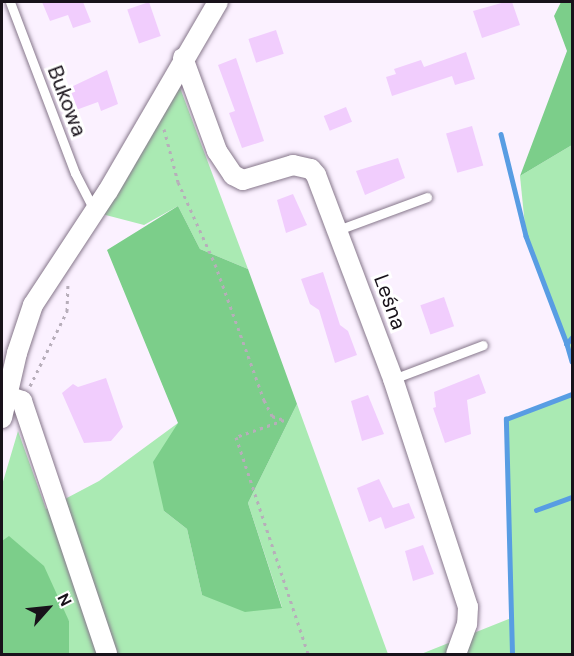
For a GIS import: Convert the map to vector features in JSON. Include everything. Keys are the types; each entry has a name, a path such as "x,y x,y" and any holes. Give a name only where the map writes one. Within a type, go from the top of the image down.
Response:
{"street":[{"path":"2,418 14,398 33,305 94,211 218,2"},
{"name":"Leśna","path":"183,58 217,151 233,175 243,180 284,167 311,169 338,230 393,380 468,607 467,624 456,654"},
{"path":"14,398 107,654"}],"lane":[{"name":"Bukowa","path":"10,2 75,172 94,211"},
{"path":"338,230 427,197"},
{"path":"393,380 483,345"}],"path":[{"path":"158,102 178,182 215,264 264,400 272,416 284,420 236,436 308,654"},
{"path":"14,398 67,311 68,282 63,260"}],"green space":[{"path":"561,2 572,2 572,145 520,176 567,51 554,16"},
{"path":"179,85 248,269 200,249 178,206 144,225 98,213"},
{"path":"572,145 572,361 526,236 520,176"},
{"path":"178,206 200,249 248,269 297,404 248,503 282,608 245,612 202,595 187,529 164,511 153,462 178,423 107,250"},
{"path":"572,394 572,654 421,654 511,618 506,419"},
{"path":"297,404 388,654 69,654 69,621 2,541 2,485 18,431 46,509 99,481 178,423 164,511 187,529 202,595 282,607 248,503"},
{"path":"9,536 44,566 69,621 69,654 2,654 2,541"}],"building":[{"path":"42,2 83,2 91,22 73,28 68,15 50,21"},
{"path":"149,2 161,36 139,44 127,9"},
{"path":"512,2 520,25 482,38 473,11"},
{"path":"276,30 284,54 256,63 248,39"},
{"path":"466,52 475,79 455,85 452,76 392,96 386,77 396,74 394,69 421,60 424,67"},
{"path":"236,58 264,141 242,148 229,113 235,111 218,65"},
{"path":"107,70 118,104 101,111 98,102 76,110 69,88"},
{"path":"346,107 352,122 330,131 324,116"},
{"path":"472,126 483,165 457,173 446,133"},
{"path":"398,158 405,178 365,195 356,171"},
{"path":"293,194 307,225 286,233 277,200"},
{"path":"323,272 340,325 348,331 357,355 335,363 319,310 310,304 301,279"},
{"path":"444,297 454,326 430,334 420,305"},
{"path":"479,374 486,393 467,400 471,434 445,443 433,408 436,407 434,392"},
{"path":"106,378 123,427 111,441 84,443 62,393 73,384 78,387"},
{"path":"368,395 384,434 362,441 351,401"},
{"path":"379,479 393,508 409,503 415,518 385,529 381,517 369,522 357,488"},
{"path":"423,545 434,574 413,581 405,551"}],"waterway":[{"path":"501,134 526,236 567,344"},
{"path":"572,338 567,344 572,361"},
{"path":"512,654 506,419 572,394"},
{"path":"536,510 572,497"}]}
